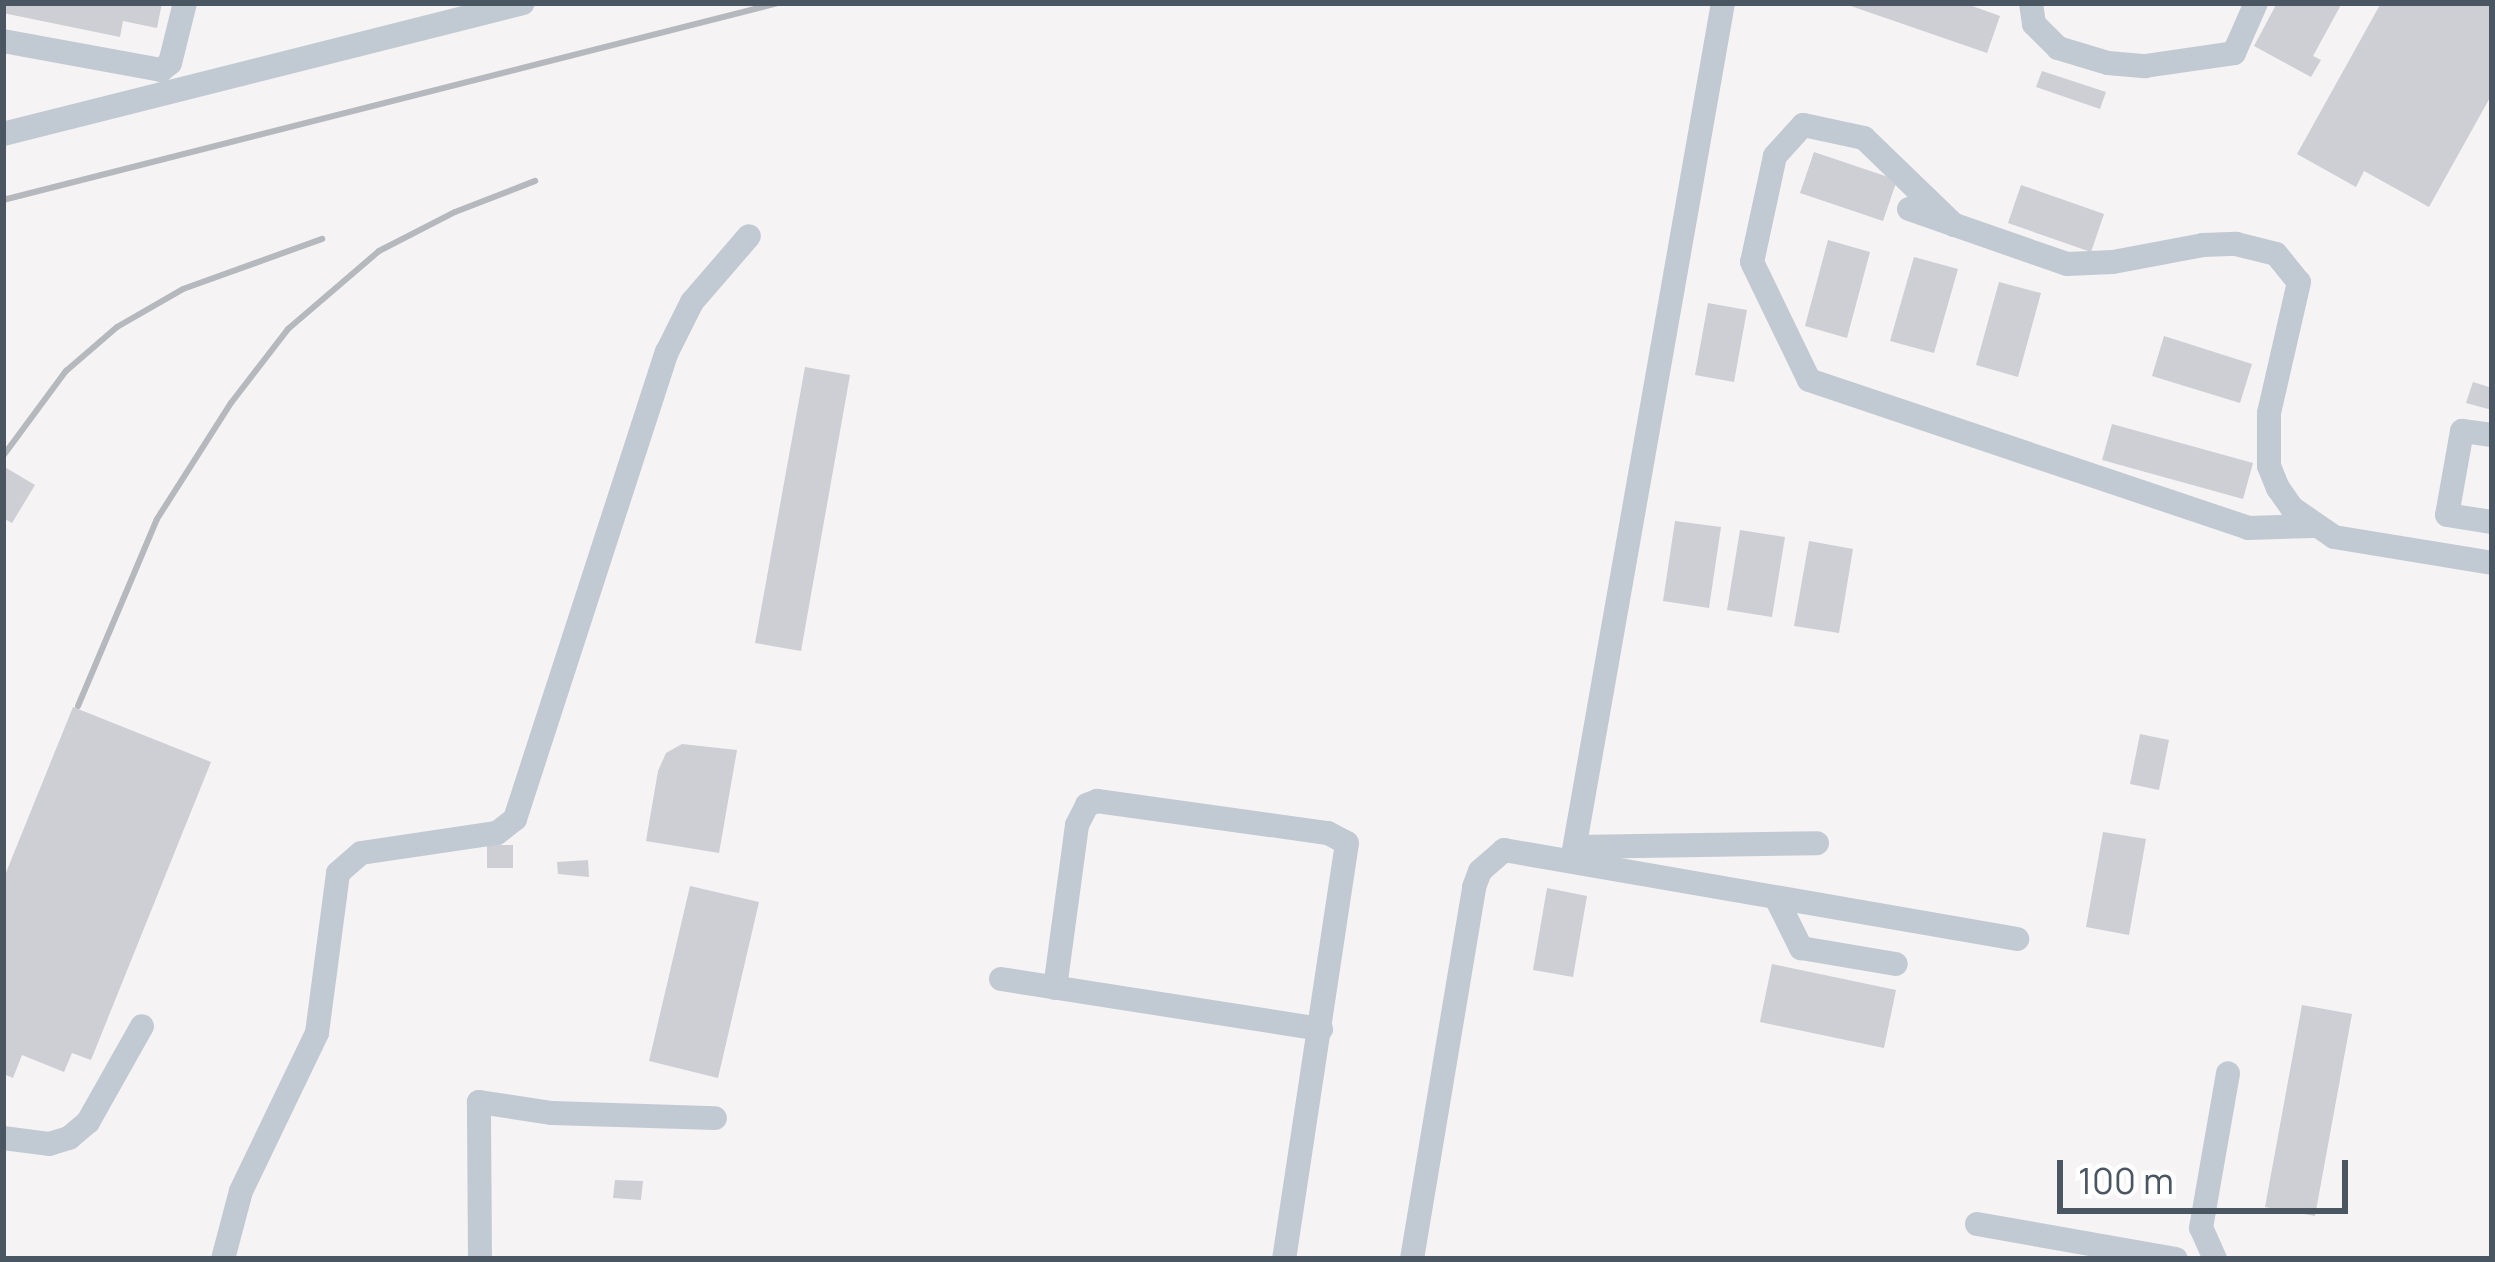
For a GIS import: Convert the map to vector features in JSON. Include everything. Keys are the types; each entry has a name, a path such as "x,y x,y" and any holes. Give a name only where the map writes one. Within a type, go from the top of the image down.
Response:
{"street":[{"path":"3,41 161,70 170,63 185,3"},
{"path":"3,134 523,3"},
{"path":"1573,854 1723,3"},
{"path":"2031,3 2034,23 2057,47 2108,62 2145,66 2234,52 2256,3"},
{"path":"1954,225 1864,138 1803,125 1775,156 1752,262 1809,380 2248,528 2313,526"},
{"path":"1909,209 2068,264 2113,262 2203,245 2236,244 2276,254 2294,269 2299,282 2269,413 2270,466 2292,508 2313,526 2357,545 2492,563"},
{"path":"224,1259 241,1191 317,1033 338,873 361,853 497,833 515,819 667,352 692,302 748,236"},
{"path":"2492,435 2462,431 2446,515 2492,522"},
{"path":"1055,988 1077,825 1087,805 1097,801 1328,833 1347,843 1284,1259"},
{"path":"1412,1259 1480,871 1504,850 1573,854 1817,843"},
{"path":"1573,854 1777,900 2018,939"},
{"path":"1777,900 1801,948 1896,964"},
{"path":"1001,980 1321,1029"},
{"path":"3,1138 49,1144 69,1138 88,1122 142,1026"},
{"path":"2216,1259 2201,1228 2228,1073"},
{"path":"480,1259 478,1102 552,1113 715,1118"},
{"path":"1977,1224 2176,1259"}],"building":[{"path":"3,3 162,3 157,28 123,21 120,37 3,13"},
{"path":"1964,3 2000,16 1987,53 1845,4"},
{"path":"2277,3 2342,3 2313,56 2321,60 2311,77 2254,46"},
{"path":"2381,3 2492,3 2492,94 2429,207 2364,171 2356,187 2297,154"},
{"path":"2042,71 2106,92 2100,109 2036,87"},
{"path":"1814,152 1897,180 1883,221 1800,193"},
{"path":"2021,185 2104,214 2091,252 2008,223"},
{"path":"1828,240 1870,252 1847,338 1805,326"},
{"path":"1914,257 1958,269 1934,353 1890,341"},
{"path":"1999,282 2041,293 2018,377 1976,365"},
{"path":"1708,303 1747,310 1734,382 1695,375"},
{"path":"2164,336 2252,364 2240,403 2152,376"},
{"path":"805,367 850,375 801,651 755,643"},
{"path":"2473,382 2492,388 2492,410 2466,403"},
{"path":"2112,424 2253,463 2243,499 2102,460"},
{"path":"3,466 35,485 12,523 3,518"},
{"path":"1675,521 1721,527 1709,608 1663,601"},
{"path":"1740,530 1785,537 1772,617 1727,610"},
{"path":"1809,541 1853,549 1839,633 1794,626"},
{"path":"73,707 211,762 91,1060 72,1053 64,1072 22,1055 13,1078 3,1074 3,880"},
{"path":"2140,734 2169,740 2159,790 2130,784"},
{"path":"682,744 737,750 719,853 646,841 658,771 666,753"},
{"path":"2103,832 2146,839 2129,935 2086,927"},
{"path":"487,845 513,845 513,868 487,868"},
{"path":"588,860 589,877 558,874 557,862"},
{"path":"690,886 759,902 718,1078 649,1061"},
{"path":"1547,888 1587,896 1573,977 1533,970"},
{"path":"1772,964 1896,990 1884,1048 1760,1022"},
{"path":"2302,1005 2352,1014 2315,1216 2265,1207"},
{"path":"615,1180 643,1181 641,1200 613,1198"}],"railway":[{"path":"3,200 778,3"},
{"path":"78,706 157,519 231,403 288,329 379,251 455,212 535,181"},
{"path":"3,456 66,371 117,327 183,289 322,239"}]}
